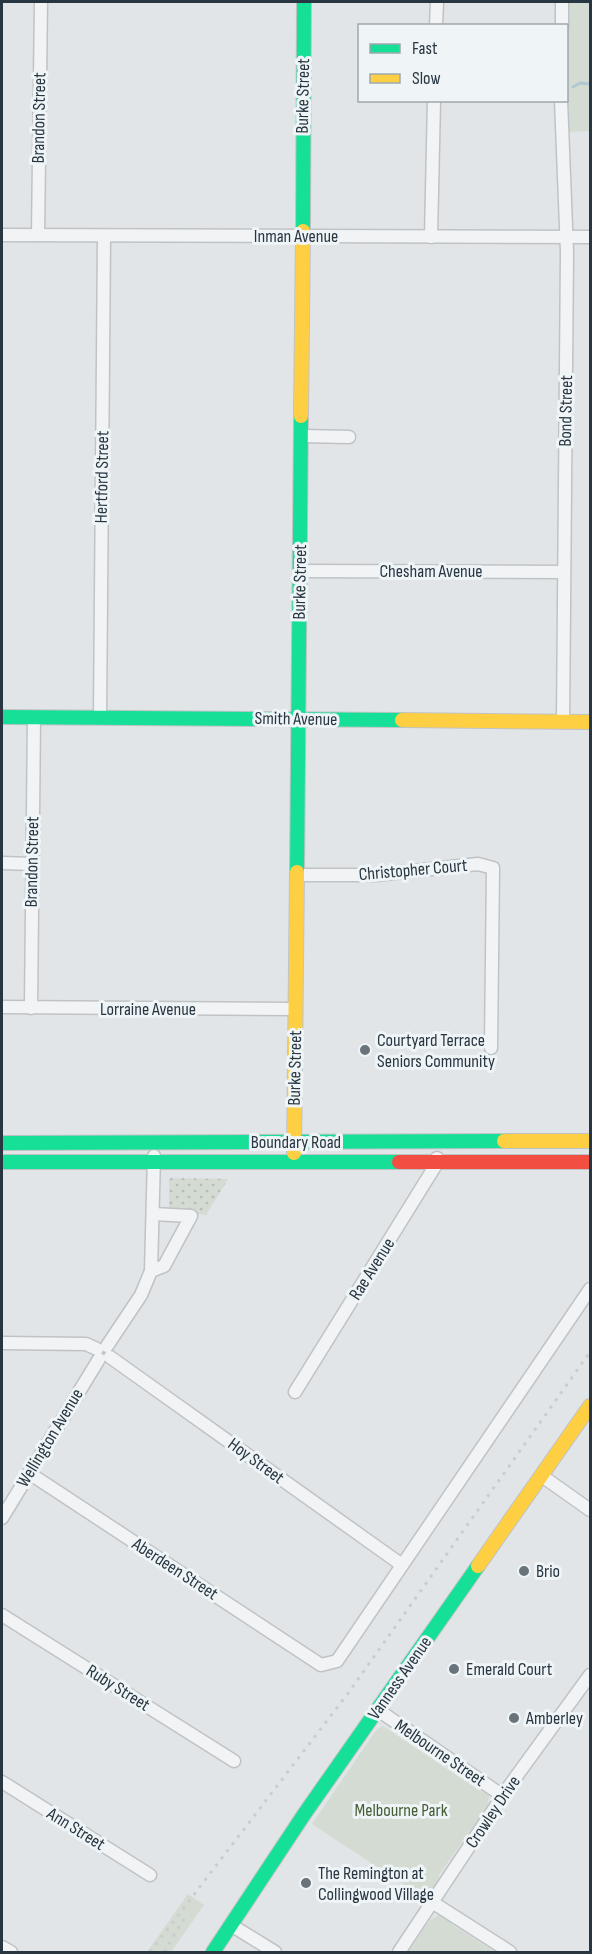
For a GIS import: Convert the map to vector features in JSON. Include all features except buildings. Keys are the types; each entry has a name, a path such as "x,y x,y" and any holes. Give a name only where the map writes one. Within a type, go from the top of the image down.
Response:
{"street":[{"name":"Brandon Street","path":"38,235 41,2"},
{"name":"Burke Street","path":"294,1163 304,2"},
{"path":"436,2 436,24"},
{"path":"562,2 562,24"},
{"path":"431,237 434,102"},
{"name":"Bond Street","path":"561,102 566,236 563,722"},
{"name":"Inman Avenue","path":"2,235 591,237"},
{"name":"Hertford Street","path":"100,718 104,236"},
{"path":"302,436 349,437"},
{"name":"Chesham Avenue","path":"300,571 563,572"},
{"name":"Smith Avenue","path":"2,717 591,722"},
{"name":"Brandon Street","path":"31,1008 33,717"},
{"path":"2,863 32,864"},
{"name":"Christopher Court","path":"297,875 376,875 478,864 493,868 491,1048"},
{"name":"Lorraine Avenue","path":"2,1007 296,1009"},
{"name":"Boundary Road","path":"2,1143 591,1141"},
{"name":"Wellington Avenue","path":"2,1518 141,1295 151,1271 154,1142"},
{"name":"Rae Avenue","path":"295,1392 437,1163 438,1143"},
{"name":"Boundary Road","path":"2,1162 591,1162"},
{"name":"Wellington Avenue","path":"151,1271 164,1266 191,1216 153,1214"},
{"path":"402,1565 591,1289"},
{"name":"Hoy Street","path":"2,1343 86,1344 103,1353 402,1565"},
{"name":"Vanness Avenue","path":"213,1953 378,1710 591,1406"},
{"name":"Aberdeen Street","path":"30,1473 321,1665 337,1661 402,1565"},
{"path":"542,1476 591,1510"},
{"name":"Ruby Street","path":"2,1615 234,1761"},
{"name":"Crowley Drive","path":"399,1953 503,1796 589,1679"},
{"name":"Melbourne Street","path":"378,1710 503,1796"},
{"name":"Ann Street","path":"2,1782 150,1875"},
{"path":"432,1902 510,1953"},
{"path":"231,1925 275,1953"},
{"path":"2,1947 11,1953"}],"green space":[{"path":"567,2 590,2 590,131 567,132"},
{"path":"169,1179 228,1179 206,1215 169,1210"},
{"name":"Melbourne Park","path":"383,1726 489,1797 488,1805 439,1875 438,1882 426,1899 312,1824 377,1729"},
{"path":"188,1894 204,1905 171,1952 147,1952"},
{"path":"439,1915 495,1952 408,1952 430,1920"}],"waterway":[{"path":"573,87 580,83 590,84"}],"railway":[{"path":"150,1952 349,1692 590,1352"},
{"path":"164,1952 187,1914"}],"traffic: fast":[{"path":"303,231 304,2"},
{"path":"297,872 301,416"},
{"path":"2,717 402,720"},
{"path":"2,1143 504,1141"},
{"path":"2,1162 399,1162"},
{"path":"213,1952 305,1813 478,1566"}],"traffic: slow":[{"path":"301,416 303,231"},
{"path":"402,720 590,722"},
{"path":"294,1153 297,872"},
{"path":"504,1141 590,1141"},
{"path":"478,1566 590,1406"}],"traffic: jam":[{"path":"399,1162 590,1162"}],"place":[{"name":"Courtyard Terrace Seniors Community","path":"365,1050"},
{"name":"Brio","path":"524,1571"},
{"name":"Emerald Court","path":"454,1669"},
{"name":"Amberley","path":"514,1718"},
{"name":"The Remington at Collingwood Village","path":"306,1883"}]}
